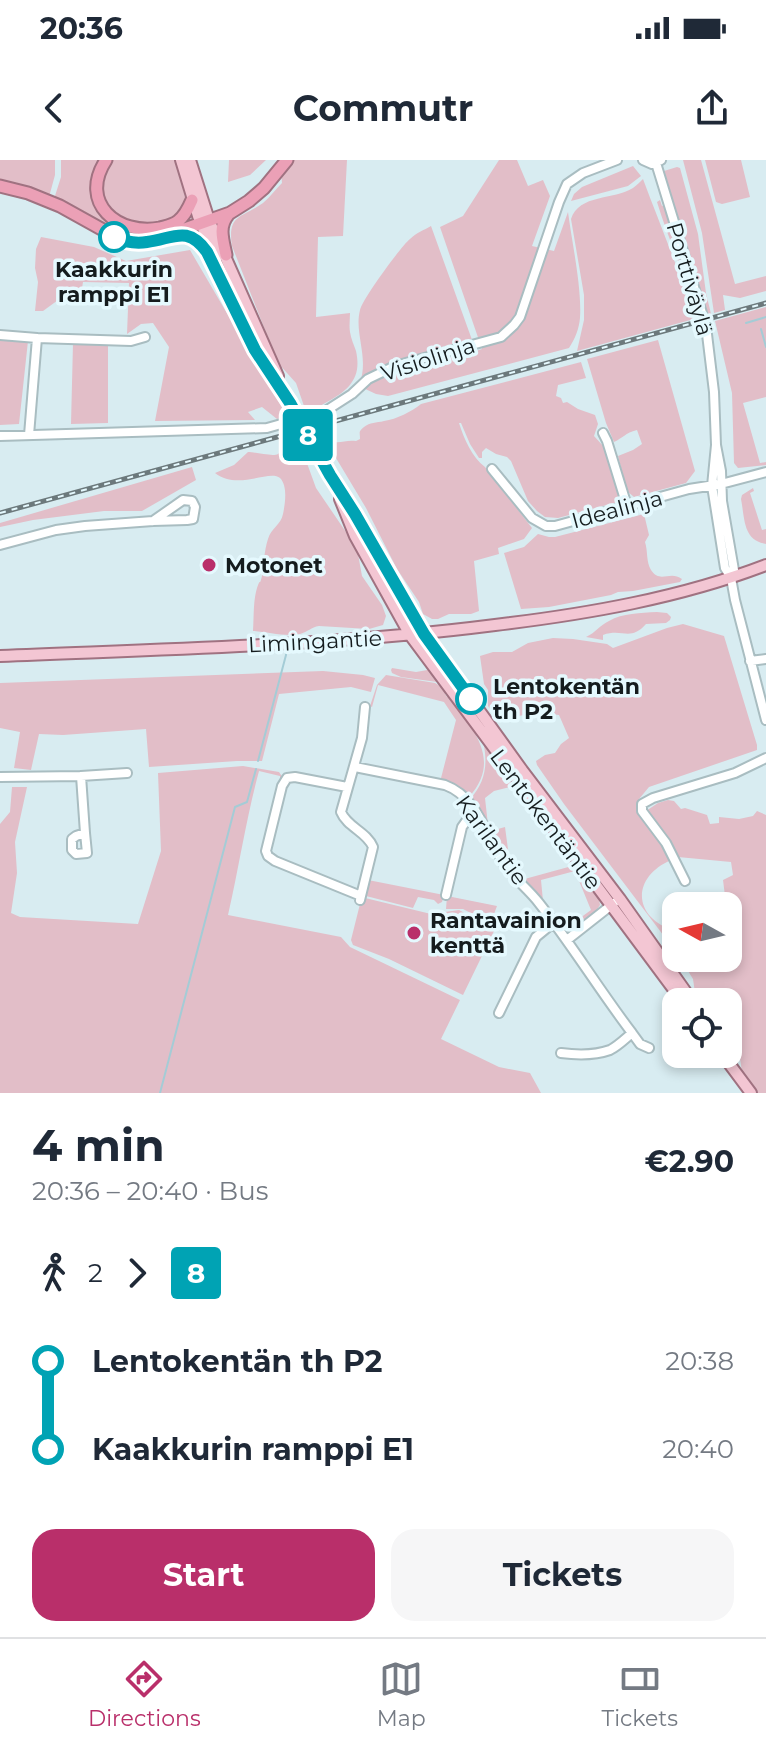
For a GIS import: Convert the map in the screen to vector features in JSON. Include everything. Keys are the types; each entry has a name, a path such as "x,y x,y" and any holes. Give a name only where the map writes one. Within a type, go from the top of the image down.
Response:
{"highway":[{"path":"106,160 97,185 100,203 114,221 124,226 142,229 168,226 179,220 192,200"},
{"path":"0,186 60,206 123,241 148,242 230,213 264,188 287,160"},
{"path":"226,255 221,229 230,213"},
{"path":"171,235 187,235 201,243 240,320"}],"main road":[{"path":"181,160 192,200 226,255 290,403"},
{"path":"190,160 205,222 240,320 330,475"},
{"name":"Lentokentäntie","path":"330,475 424,634 683,988"},
{"name":"Lentokentäntie","path":"330,475 355,536 410,635 672,988"},
{"name":"Limingantie","path":"0,656 270,645 424,634 626,605 731,578 766,565"},
{"path":"733,1068 751,1093"}],"street":[{"name":"Visiolinja","path":"0,436 267,428 324,412 352,394 368,379 395,366 501,337 520,317 567,184 583,173 617,160"},
{"path":"643,160 658,162"},
{"name":"Porttiväylä","path":"658,162 706,326 714,392 717,485 734,570 731,578 766,720"},
{"path":"0,335 131,341 145,337"},
{"path":"29,435 37,338"},
{"path":"603,433 627,506"},
{"name":"Idealinja","path":"492,469 532,518 546,526 766,472"},
{"path":"0,545 56,530 85,526 193,519 195,507 192,501 183,500 153,521"},
{"path":"750,661 766,659"},
{"path":"347,787 287,778 282,786 266,851 275,861 360,898 373,847 342,815 363,733 365,707"},
{"path":"685,881 666,843 642,811 642,804 735,773 766,758"},
{"name":"Karilantie","path":"355,767 450,786 464,796 507,868 540,903 640,1044 649,1048"},
{"path":"0,777 127,773"},
{"path":"81,776 85,833"},
{"path":"446,895 462,827 477,814"},
{"path":"567,940 620,899"},
{"path":"499,1013 536,937 553,923"},
{"path":"561,1053 605,1051 632,1033"}],"shaded area":[{"path":"0,160 55,160 55,175 49,197 0,183"},
{"path":"61,160 103,160 99,212 120,228 142,232 192,223 164,234 142,238 105,228 54,199 61,177"},
{"path":"113,160 176,160 187,205 180,216 152,226 130,224 107,208 102,183"},
{"path":"229,160 266,160 250,175 228,182"},
{"path":"290,160 347,160 343,236 318,237 316,317 350,313 357,369 352,382 342,393 313,408 304,406 296,383 278,363 232,246 231,236 234,222 263,203 282,183 281,172"},
{"path":"499,160 517,160 528,186 543,180 550,196 532,246 554,251 568,212 580,306 579,326 571,345 388,396 361,387 363,364 359,319 362,304 405,244 431,226 476,351 482,349 440,227 463,216"},
{"path":"683,160 701,160 735,284 766,276 766,291 740,298 723,295 725,310 714,313 702,233"},
{"path":"705,160 741,160 750,197 722,204 716,202"},
{"path":"633,166 641,176 628,186 571,201 582,187"},
{"path":"680,168 698,234 711,314 707,315 664,171"},
{"path":"643,179 694,319 577,351 584,320 584,295 571,219 581,205 625,192"},
{"path":"660,200 671,216 701,317 698,317 662,217 657,202"},
{"path":"41,237 94,247 126,261 190,250 287,416 277,419 262,407 248,412 255,420 155,421 169,347 153,323 141,324 127,334 129,283 83,282 80,301 65,295 43,311 35,311 38,282 36,249"},
{"path":"766,307 766,397 743,403 760,463 766,462 766,465 738,468 734,463 732,393 715,321"},
{"path":"0,339 28,341 19,424 0,425"},
{"path":"658,340 695,471 686,483 634,497 627,491 618,456 642,444 637,430 614,442 587,359"},
{"path":"73,343 108,344 108,423 71,424"},
{"path":"581,362 586,378 558,385 556,396 563,403 595,415 598,424 594,436 605,448 618,502 558,518 545,517 528,501 511,461 486,448 482,458 479,458 459,423 472,453 532,528 524,539 498,548 499,554 474,561 479,611 449,614 438,619 423,614 366,508 325,443 328,439 335,442 356,441 366,425 399,417 421,404"},
{"path":"286,446 297,448 304,455 316,488 348,535 358,554 362,576 382,605 386,616 383,625 369,629 319,626 295,635 253,631 256,593 268,539 283,514 284,486 275,476 233,480 215,473 234,465 248,452 276,455"},
{"path":"192,467 196,480 142,511 104,511 0,527 0,523"},
{"path":"753,488 754,491 750,493 762,530 766,529 766,544 749,534 745,521 741,499"},
{"path":"644,514 649,535 645,542 651,570 658,576 678,577 682,579 680,582 549,607 521,609 504,553 524,547 538,534 555,537"},
{"path":"667,613 670,620 646,624 631,634 603,635 603,640 586,637 620,616"},
{"path":"683,624 724,636 757,750 649,787 639,799 636,811 671,860 648,877 643,887 645,908 662,925 662,934 537,765 536,761 555,753 569,738 559,715 531,714 503,722 497,720 488,706 488,690 484,684 480,656 512,652 528,643 553,638 607,644 613,648"},
{"path":"392,668 416,672 433,669 440,679 437,682 401,677 392,673"},
{"path":"323,671 375,678 371,692 351,687 279,694 262,761 149,767 146,729 39,734 31,770 14,768 20,732 0,728 0,683"},
{"path":"386,675 435,683 466,720 484,757 479,783 469,797 440,782 456,720 444,702 378,685 372,707 377,685"},
{"path":"483,741 582,871 599,899 600,905 591,918 573,932 564,932 550,914 552,912 559,922 576,921 591,910 575,871 541,880 543,901 548,910 521,880 572,866 514,786 494,791 485,798 487,826 470,799 484,772"},
{"path":"243,766 279,772 283,778 280,780 280,776 259,771 228,915 341,937 350,947 460,1000 441,1039 499,1067 530,1073 541,1093 0,1093 0,824 10,812 12,787 27,787 15,842 17,873 11,913 20,917 138,924 161,851 158,773"},
{"path":"674,801 681,809 707,815 710,824 719,823 719,817 739,819 753,816 757,811 766,815 766,1093 758,1093 742,1072 742,988 694,988 689,972 742,972 742,892 724,892 723,880 733,875 731,862 678,857 646,811 658,803"},
{"path":"505,827 509,857 505,858 491,831"},
{"path":"368,880 444,895 438,904 434,900 418,897 413,908 366,896"},
{"path":"447,896 497,906 491,922 496,926 463,909 446,909"},
{"path":"365,898 431,914 459,910 495,929 463,995 353,945 351,940 361,900"}],"waterway":[{"path":"746,323 766,317"},
{"path":"761,329 766,347"},
{"path":"258,761 286,655 285,647"},
{"path":"160,1093 235,807 247,802 256,769"}],"railway":[{"path":"0,513 766,303"}],"bus line":[{"name":"8","path":"114,237 136,243 171,235 187,235 201,243 255,350 290,403 424,634 471,699"}],"place":[{"name":"Kaakkurin ramppi E1","path":"114,237"},
{"name":"Motonet","path":"209,565"},
{"name":"Lentokentän th P2","path":"471,699"},
{"name":"Rantavainion kenttä","path":"414,933"}]}
